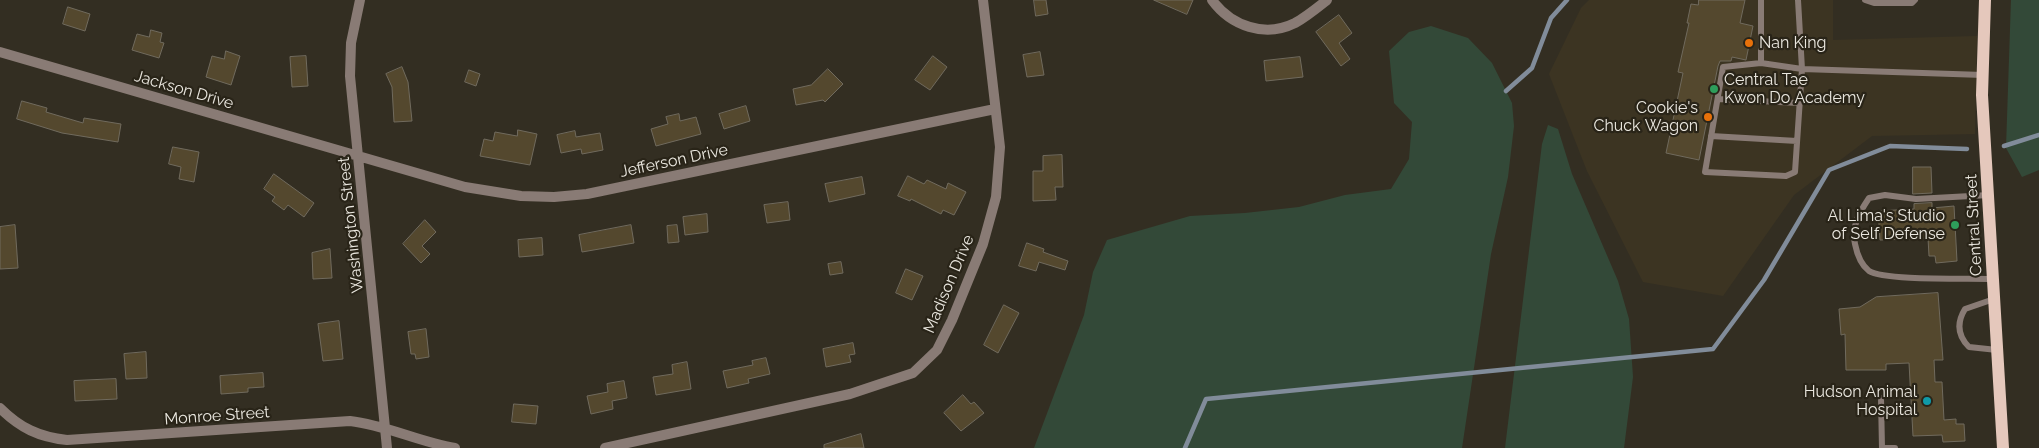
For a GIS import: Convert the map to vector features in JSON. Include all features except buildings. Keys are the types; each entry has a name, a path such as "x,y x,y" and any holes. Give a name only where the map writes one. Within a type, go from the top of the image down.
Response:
{"main road":[{"name":"Central Street","path":"1985,0 1982,94 2004,448"}],"street":[{"name":"Washington Street","path":"360,0 351,44 350,76 387,448"},
{"name":"Madison Drive","path":"605,448 850,394 898,380 913,373 937,350 952,320 983,244 993,213 1000,163 983,0"},
{"path":"1212,0 1232,20 1249,28 1268,30 1296,22 1327,0"},
{"name":"Jackson Drive","path":"0,52 359,156"},
{"name":"Jefferson Drive","path":"359,156 465,187 521,196 554,196 620,188 995,109"},
{"name":"Monroe Street","path":"0,408 25,429 50,438 67,440 112,439 350,421 369,423 385,429"},
{"path":"385,429 432,444 455,448"}],"lane":[{"path":"1761,0 1761,63"},
{"path":"1798,0 1802,69 1795,172 1786,176 1705,172 1723,67 1761,63 1802,69 1983,75"},
{"path":"1865,0 1874,2 1912,2 1915,0"},
{"path":"1718,99 1799,103"},
{"path":"1711,136 1797,141"},
{"path":"1989,195 1916,198 1885,195 1869,198 1859,213 1852,234 1857,256 1870,271 1894,276 1993,279"},
{"path":"1994,299 1965,308 1960,317 1959,330 1962,340 1968,347 1997,350"},
{"path":"1881,398 1882,448 1895,448"}],"shaded area":[{"path":"1589,0 1833,0 1833,40 1977,36 1975,134 1872,136 1794,195 1723,296 1643,282 1587,171 1549,74 1581,8"}],"green space":[{"path":"2011,0 2039,0 2039,170 2022,177 2006,148"},
{"path":"1431,26 1468,38 1492,63 1512,103 1514,126 1508,177 1491,254 1462,448 1034,448 1084,315 1093,272 1107,240 1190,216 1245,213 1299,207 1345,195 1391,189 1409,159 1412,122 1394,103 1389,51 1409,32"},
{"path":"1548,125 1558,129 1572,174 1618,281 1629,319 1633,377 1624,448 1505,448 1542,144"}],"waterway":[{"path":"1506,91 1532,68 1551,18 1567,0"},
{"path":"2004,146 2039,135"},
{"path":"1185,448 1206,399 1713,349 1764,280 1829,170 1890,146 1967,149"}],"place":[{"name":"Nan King","path":"1749,43"},
{"name":"Central Tae Kwon Do Academy","path":"1714,89"},
{"name":"Cookie's Chuck Wagon","path":"1708,117"},
{"name":"Al Lima's Studio of Self Defense","path":"1955,225"},
{"name":"Hudson Animal Hospital","path":"1927,401"}]}
